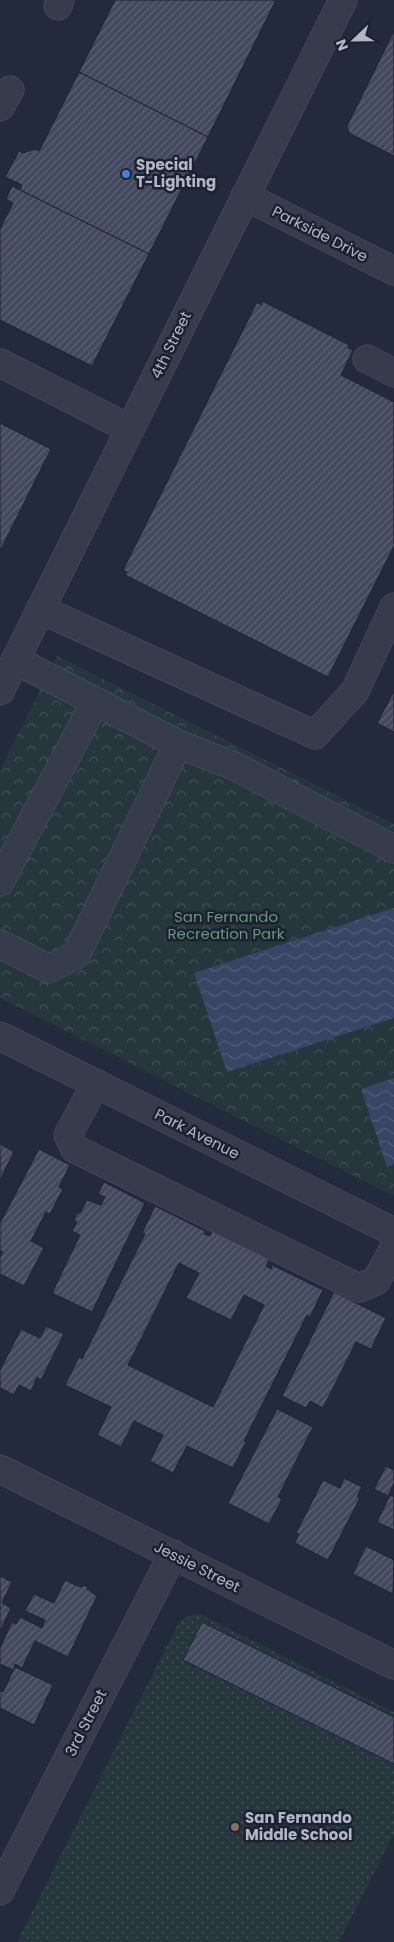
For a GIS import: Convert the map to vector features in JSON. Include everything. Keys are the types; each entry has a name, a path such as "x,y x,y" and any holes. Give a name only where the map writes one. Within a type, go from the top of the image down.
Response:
{"street":[{"name":"4th Street","path":"0,691 343,0"},
{"name":"Parkside Drive","path":"245,196 394,271"},
{"path":"367,359 394,373"},
{"path":"0,363 130,429"},
{"path":"40,610 315,735 355,691 394,607"},
{"path":"15,660 178,744 234,766 394,848"},
{"path":"0,882 95,702"},
{"path":"0,944 48,970 76,955 178,744"},
{"name":"Park Avenue","path":"0,1036 394,1232"},
{"path":"96,1083 68,1134 75,1149 359,1288 376,1281 394,1248"},
{"name":"Jessie Street","path":"0,1469 394,1665"},
{"name":"3rd Street","path":"0,1891 173,1554"}],"green space":[{"name":"San Fernando Recreation Park","path":"57,656 394,824 394,1196 0,998 0,770"},
{"name":"San Fernando Middle School","path":"200,1614 394,1712 394,1834 339,1942 17,1942 179,1622 189,1616"}],"water":[{"path":"394,908 394,1018 227,1072 194,973"},
{"path":"394,1078 394,1164 387,1167 361,1089"}],"building":[{"path":"115,0 276,0 208,137 79,72"},
{"path":"394,31 394,156 349,133 347,126"},
{"path":"79,72 208,137 149,254 20,190 22,185 5,177 19,151 23,153 35,149 39,151"},
{"path":"12,186 149,254 92,366 0,320 0,229 13,203 6,199"},
{"path":"262,301 349,345 348,348 353,350 341,375 394,402 394,546 328,677 125,575 127,572 123,570 257,302 261,305"},
{"path":"0,423 51,449 0,551"},
{"path":"394,691 394,732 377,723"},
{"path":"0,1144 14,1152 0,1180"},
{"path":"39,1149 70,1165 59,1187 63,1189 50,1214 46,1212 31,1241 44,1248 24,1286 0,1274 0,1257 3,1252 0,1250 0,1223"},
{"path":"104,1182 145,1203 92,1312 52,1293 80,1235 72,1231 77,1222 74,1220 77,1213 80,1213 87,1200 101,1205 105,1197 98,1194"},
{"path":"155,1206 205,1231 204,1234 210,1236 214,1227 271,1255 266,1266 271,1269 272,1265 323,1290 310,1317 307,1315 244,1441 246,1442 233,1468 187,1446 173,1473 150,1461 163,1435 134,1421 121,1447 97,1435 111,1407 65,1385 79,1357 82,1359 145,1234 142,1233","holes":["179,1263 199,1273 186,1298 231,1320 244,1295 264,1305 213,1407 128,1365"]},
{"path":"334,1292 386,1318 371,1349 356,1342 323,1408 310,1401 306,1408 282,1396"},
{"path":"46,1326 64,1334 41,1380 37,1377 31,1391 19,1385 14,1395 0,1388 0,1370 21,1329 40,1338"},
{"path":"277,1409 313,1427 278,1497 282,1499 269,1524 228,1503"},
{"path":"386,1466 394,1470 394,1483 388,1496 374,1489"},
{"path":"344,1478 362,1487 357,1497 360,1498 328,1560 295,1543 299,1534 296,1533 323,1480 340,1488"},
{"path":"390,1495 394,1497 394,1530 377,1522"},
{"path":"366,1546 394,1560 393,1594 353,1574"},
{"path":"0,1576 12,1582 2,1603 11,1608 0,1631"},
{"path":"65,1580 75,1585 88,1587 87,1589 97,1596 68,1657 35,1641 22,1668 15,1664 13,1670 0,1664 0,1648 12,1622 16,1624 20,1617 42,1628 45,1620 25,1611 34,1594 54,1603"},
{"path":"202,1622 394,1717 394,1764 183,1660"},
{"path":"15,1667 53,1685 34,1725 0,1708 0,1691 3,1692"}],"place":[{"name":"Special T-Lighting","path":"126,174"},
{"name":"San Fernando Middle School","path":"235,1827"}]}
